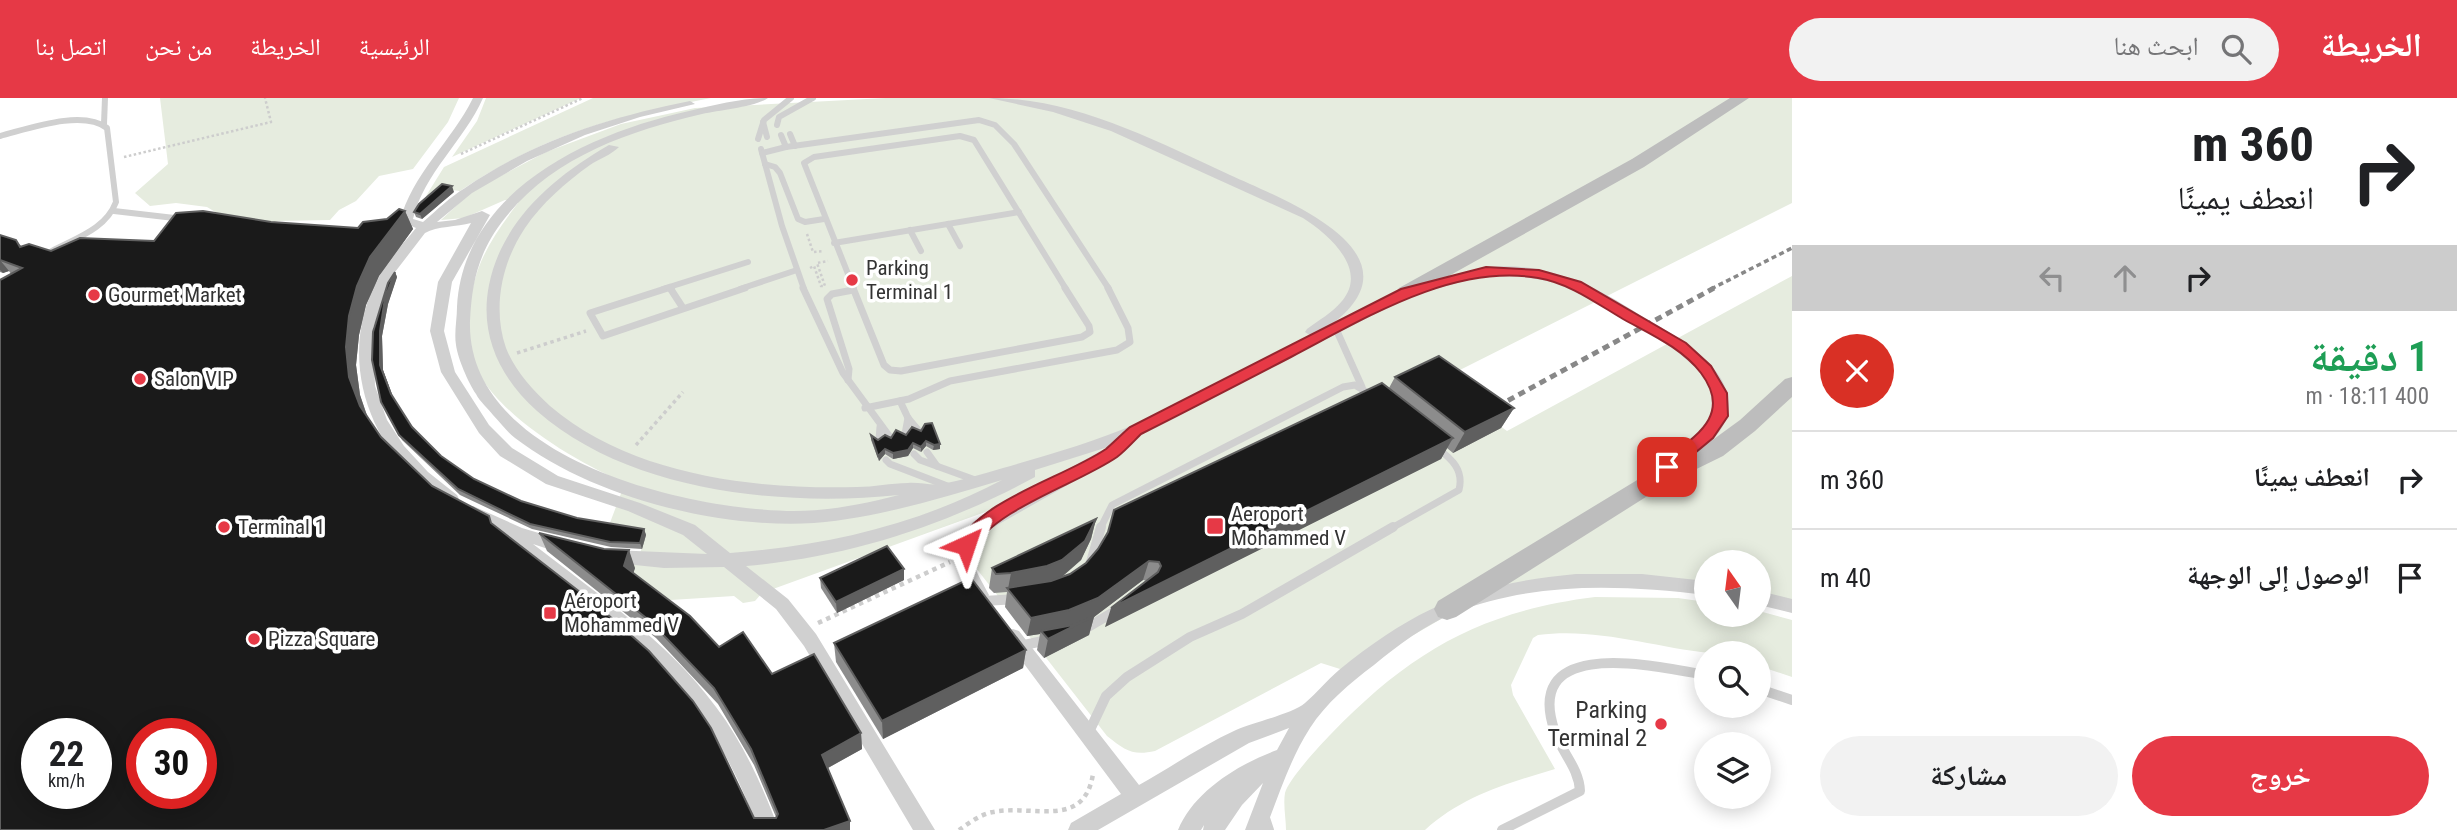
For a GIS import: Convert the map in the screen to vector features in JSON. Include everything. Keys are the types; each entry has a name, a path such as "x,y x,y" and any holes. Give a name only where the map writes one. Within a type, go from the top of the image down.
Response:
{"main road":[{"path":"1406,292 1649,156 1741,98"},
{"path":"1447,609 1660,477 1682,469 1726,443 1792,384"}],"street":[{"path":"478,98 466,123 414,197 402,224 437,226 460,223 503,210"},
{"path":"738,98 657,110 579,132 530,153 463,193 424,227 407,246 382,286 368,323 364,353 370,399 380,422 411,466 437,489 491,522 649,646 679,676 707,710 733,749 750,781 769,830"},
{"path":"763,98 632,130 582,151 540,178 503,210 474,258 463,293 461,329 469,366 484,394 504,420 552,456 603,481 698,536 782,604 803,630 925,830"},
{"path":"994,98 1046,106 1106,124 1289,206 1332,233 1352,260 1356,281 1354,291 1341,311 1311,332 1293,351"},
{"path":"686,116 605,151 558,183 533,208 516,232 496,282 492,307 494,333 501,358 539,405 573,432 625,458 691,477 751,487 814,493 946,489"},
{"path":"482,215 445,282 437,331 448,372 484,429 506,452 535,472 552,481 638,501 794,517 872,510 1051,460 1135,430 1406,292 1424,290 1471,274 1503,270 1539,274 1594,294 1681,346 1706,369 1720,393 1720,416 1707,434 1671,462 1660,477"},
{"path":"484,429 504,420"},
{"path":"1135,430 1111,453 989,520 971,535 964,556 969,578 984,601 1135,796"},
{"path":"595,554 662,562 761,559 834,547 926,520 998,490 1051,460"},
{"path":"491,522 517,533 574,550"},
{"path":"1263,824 1285,757 1312,710 1348,674 1392,640 1447,609 1512,591 1568,583 1631,581 1694,586"},
{"path":"1771,601 1792,606"},
{"path":"1077,830 1242,737 1312,710"},
{"path":"1188,830 1203,809 1240,776 1261,764 1285,757"},
{"path":"1213,830 1223,811 1241,790 1262,771 1285,757"}],"lane":[{"path":"48,253 95,227 114,211 116,202 104,124 105,98"},
{"path":"758,139 758,130 763,122 776,107 791,98"},
{"path":"777,125 777,118 813,98"},
{"path":"784,124 785,113"},
{"path":"0,136 72,120 104,124"},
{"path":"866,408 900,401 950,382 1117,350 1130,342 1131,332 1115,298 1014,144 996,125 979,120 761,151 797,270 839,370 848,380 866,408 880,427 890,437"},
{"path":"763,122 767,137"},
{"path":"789,134 795,146"},
{"path":"781,135 786,147"},
{"path":"964,135 974,140 1019,212 1089,326 1090,332 1086,335 895,371 884,365 804,165 806,160 964,135"},
{"path":"765,164 775,167 780,173 798,219 810,222 824,219"},
{"path":"114,211 195,220"},
{"path":"834,243 1019,212"},
{"path":"947,224 960,246"},
{"path":"911,230 921,251"},
{"path":"748,262 590,313 603,336 797,270"},
{"path":"670,287 683,308"},
{"path":"848,380 849,369 827,299 832,294 853,290"},
{"path":"1336,329 1362,387 1377,400"},
{"path":"1086,568 1097,547 1102,520 1112,505 1343,387 1362,387"},
{"path":"900,401 908,418 919,431"},
{"path":"905,434 908,418"},
{"path":"878,439 880,427"},
{"path":"1088,734 1107,696 1127,677 1190,637 1236,617 1459,490 1462,480 1460,470 1430,442"},
{"path":"927,452 937,466"},
{"path":"914,454 918,459 979,481"},
{"path":"898,458 909,471"},
{"path":"886,460 946,489"},
{"path":"984,601 1030,599"},
{"path":"1074,633 1097,624 1128,601"},
{"path":"1020,646 1055,638"},
{"path":"1502,830 1580,791 1577,775 1561,745 1552,720 1551,687 1559,675 1572,667 1607,663 1694,674"},
{"path":"1771,693 1792,700"}],"path":[{"path":"111,160 271,122 265,98"},
{"path":"439,161 458,156 583,98"},
{"path":"806,233 813,252"},
{"path":"816,284 810,267 814,266 821,286 825,286 817,263"},
{"path":"625,458 683,392"},
{"path":"803,630 964,556"},
{"path":"959,830 993,812 1063,812 1078,805 1088,794 1093,779 1088,734"}],"shaded area":[{"path":"160,98 459,98 448,122 413,169 379,176 356,201 339,210 330,220 278,221 265,224 232,222 207,207 176,203 150,206 135,193 168,164"},
{"path":"486,98 581,98 452,157 477,121"},
{"path":"593,98 711,98 610,121 551,141 492,171 460,191 444,189 424,205 426,196 444,167"},
{"path":"886,98 1792,98 1792,203 1438,381 1507,431 1792,276 1792,606 1771,600 1771,550 1694,550 1694,587 1622,579 1502,594 1455,611 1410,637 1356,674 1321,663 1155,751 1140,753 1124,748 1107,736 976,568 968,553 974,524 988,511 762,593 755,601 743,603 734,596 655,601 583,558 636,565 646,535 608,528 625,483 556,446 509,410 476,368 468,345 470,301 478,270 490,243 518,203 505,200 464,218 441,220 469,194 546,152 621,124 695,108"},
{"path":"1595,597 1678,598 1694,600 1694,627 1771,627 1771,614 1792,620 1792,677 1771,670 1771,641 1694,641 1694,651 1603,636 1560,633 1538,635 1533,638 1511,685 1513,695 1555,769 1503,785 1470,799 1425,830 1286,830 1284,797 1287,787 1305,762 1360,705 1419,658 1450,640 1482,625 1554,604"}],"building":[{"path":"442,184 452,186 420,214 414,212 419,204"},
{"name":"Terminal 1","path":"399,209 405,211 370,257 357,286 349,316 346,347 349,377 360,406 381,437 432,486 489,516 491,523 598,606 649,651 693,701 711,728 754,818 776,818 778,814 751,749 714,688 650,621 539,533 604,549 629,550 624,566 690,616 719,647 743,632 772,674 814,654 861,733 822,755 850,821 824,830 0,830 0,280 22,268 0,260 0,235 16,240 20,247 29,244 51,251 80,238 154,241 176,213 203,211 271,222 358,228 363,222 387,219"},
{"path":"395,272 385,298 380,331 380,365 391,394 412,427 441,456 474,479 521,501 577,518 644,529 640,543 610,542 530,524 458,489 399,435 381,402 372,360 373,332 388,283"},
{"path":"1439,356 1514,408 1465,432 1395,377"},
{"path":"1382,383 1453,438 1111,608 1158,572 1161,566 1159,562 1149,561 1098,598 1069,610 1031,618 1007,588 1051,581 1070,574 1086,563 1098,549 1108,532 1114,510"},
{"path":"932,423 940,444 934,445 926,441 921,447 913,443 908,450 893,453 885,449 878,456 871,435 878,440 885,435 891,438 896,430 906,435 912,427 921,431 925,424"},
{"path":"1096,519 1085,541 1062,560 1047,566 1011,573 996,574 992,568"},
{"path":"887,546 904,569 836,602 820,578"},
{"path":"971,578 1026,650 882,721 834,643"},
{"path":"1094,616 1048,639 1041,631 1073,625"}],"railway":[{"path":"1711,289 1792,248"},
{"path":"1487,412 1714,288"}],"place":[{"name":"Parking Terminal 1","path":"852,280"},
{"name":"Gourmet Market","path":"94,295"},
{"name":"Salon VIP","path":"140,379"},
{"name":"Aeroport Mohammed V","path":"1215,526"},
{"name":"Terminal 1","path":"224,527"},
{"name":"Aéroport Mohammed V","path":"550,613"},
{"name":"Pizza Square","path":"254,639"},
{"name":"Parking Terminal 2","path":"1661,724"}],"route":[{"path":"966,545 971,535 989,520 1111,453 1135,430 1406,292 1424,290 1486,271 1521,271 1577,285 1681,346 1706,369 1720,393 1720,416 1707,434 1667,467"}]}
